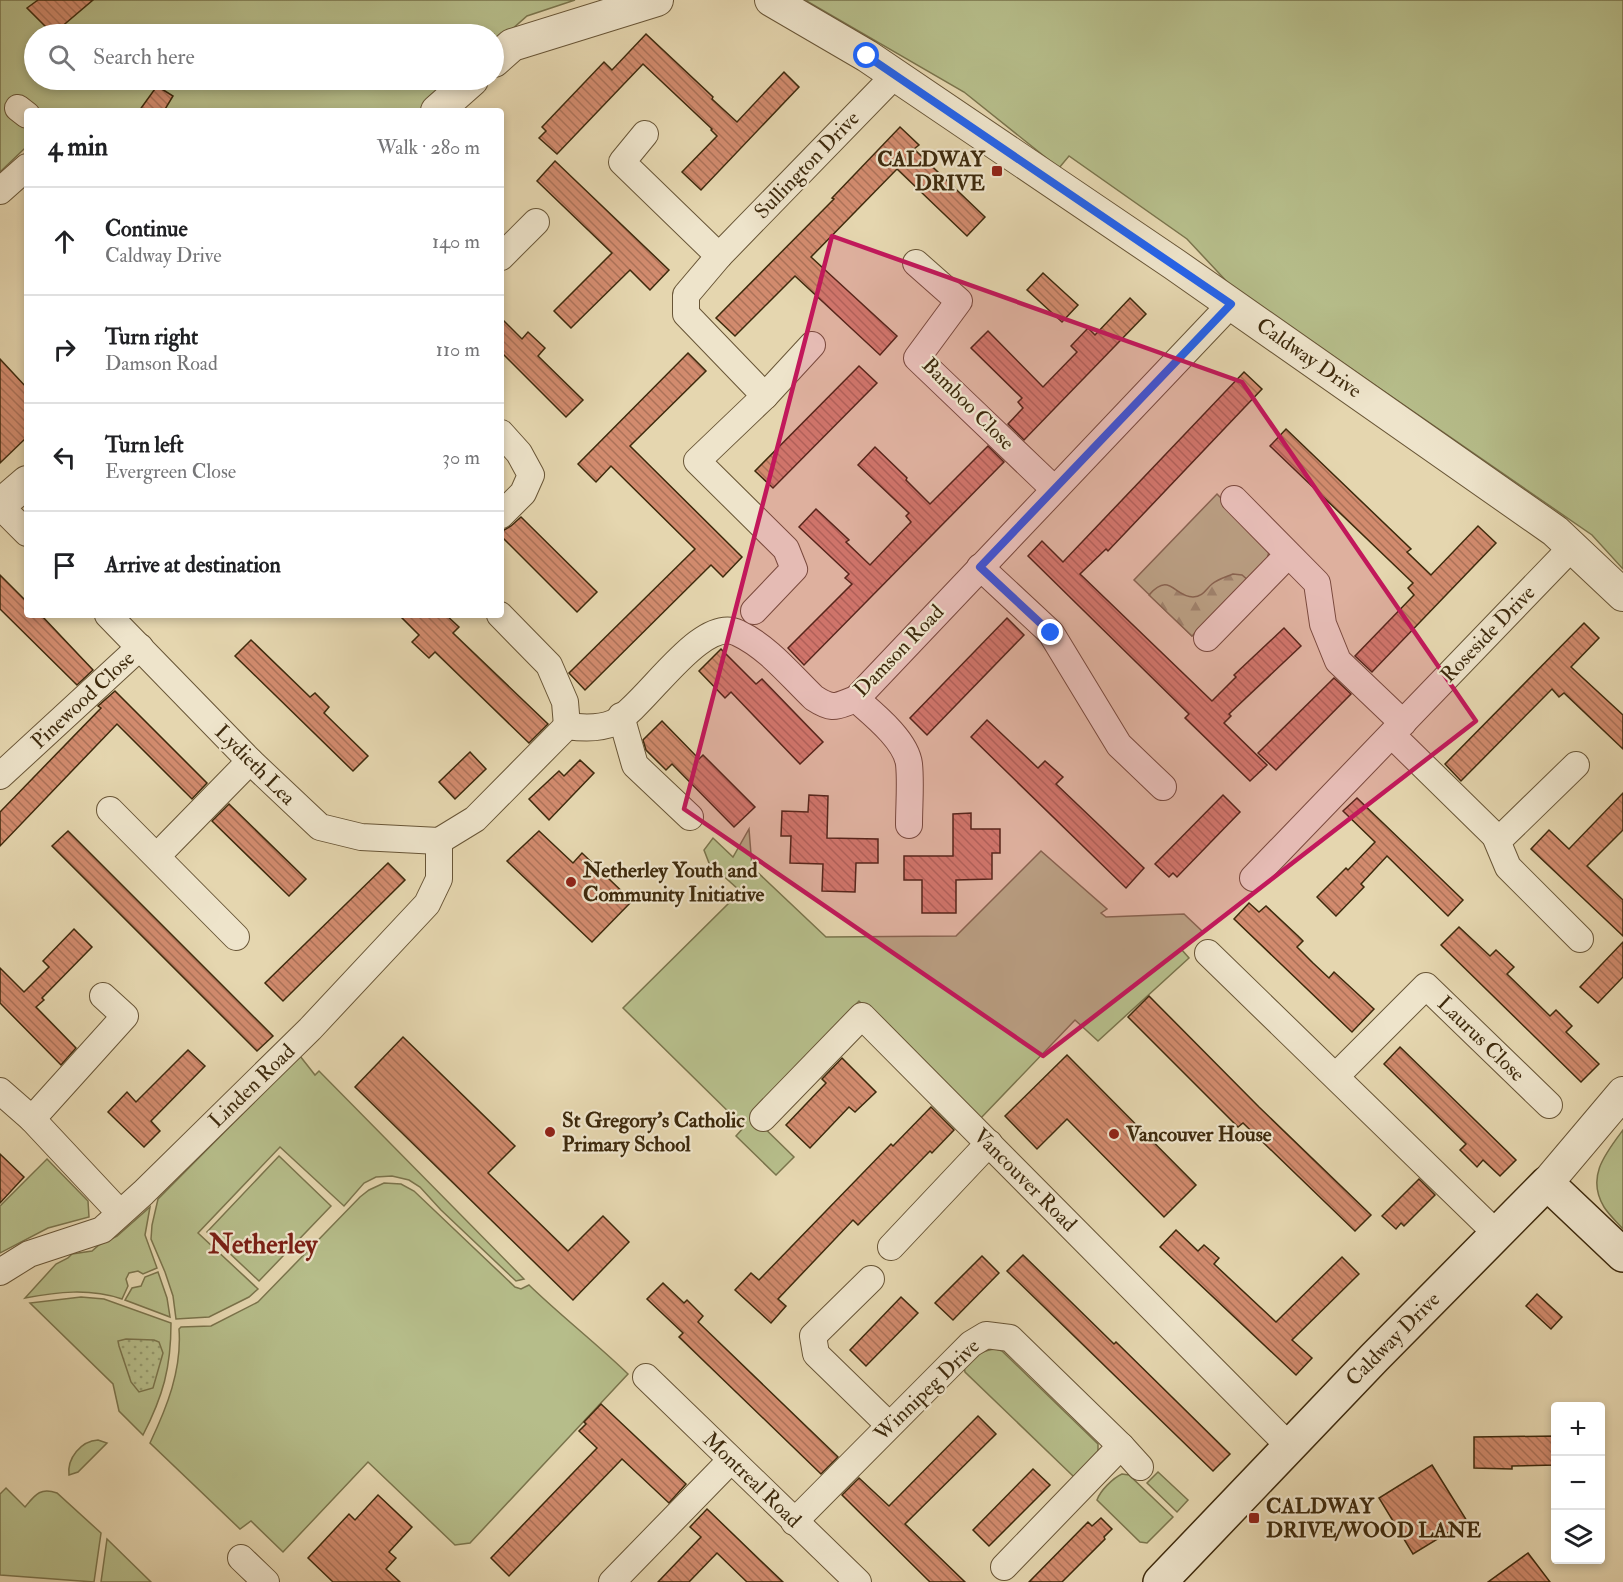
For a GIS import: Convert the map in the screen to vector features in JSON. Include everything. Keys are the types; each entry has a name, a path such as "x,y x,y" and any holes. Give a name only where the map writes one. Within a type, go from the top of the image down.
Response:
{"main road":[{"name":"Caldway Drive","path":"1160,1582 1289,1446 1547,1183"},
{"path":"1547,1183 1623,1255"}],"street":[{"path":"504,52 512,45 657,0"},
{"name":"Caldway Drive","path":"771,0 895,75 1231,304 1555,531 1623,595"},
{"name":"Sullington Drive","path":"765,396 686,314 686,295 719,256 895,75"},
{"path":"440,108 461,90"},
{"path":"645,135 622,162 719,256"},
{"path":"0,191 24,170"},
{"path":"504,254 536,222"},
{"name":"Bamboo Close","path":"916,263 959,301 917,358 1054,489"},
{"name":"Damson Road","path":"567,726 583,728 614,722 679,659 710,635 725,631 736,632 765,651 814,698 824,704 832,707 856,699 1231,304"},
{"path":"754,611 794,569 786,549 697,461 765,396 812,345"},
{"path":"504,436 519,453 531,475 523,493 504,512"},
{"path":"24,485 0,505 24,530"},
{"path":"1234,499 1317,583 1323,624 1338,661 1495,836 1508,867 1580,939"},
{"name":"Roseside Drive","path":"1253,878 1573,546"},
{"path":"1207,638 1288,555"},
{"path":"980,567 1051,633 1119,745 1163,787"},
{"name":"Lydieth Lea","path":"111,618 249,761 320,827 361,837 439,841"},
{"path":"439,841 475,819 567,726 566,702 549,665 503,618"},
{"name":"Pinewood Close","path":"0,776 140,647"},
{"path":"856,699 880,720 903,747 909,762 909,825"},
{"path":"621,717 635,765 690,817"},
{"path":"157,856 249,761"},
{"path":"1495,836 1504,835 1575,765"},
{"path":"110,810 236,937"},
{"name":"Linden Road","path":"0,1272 29,1254 102,1230 310,1029 427,904 439,879 439,841"},
{"path":"1208,953 1497,1234"},
{"name":"Laurus Close","path":"1336,1076 1426,986 1549,1106"},
{"path":"32,1119 125,1016 103,996"},
{"name":"Vancouver Road","path":"763,1118 862,1016 1289,1446"},
{"path":"0,1091 32,1119 120,1214"},
{"name":"Caldway Drive","path":"1547,1183 1623,1093"},
{"path":"891,1247 988,1143"},
{"path":"871,1279 813,1336 816,1354 889,1425"},
{"name":"Winnipeg Drive","path":"794,1522 971,1344 986,1335 1010,1338 1140,1467"},
{"name":"Montreal Road","path":"646,1377 858,1582"},
{"path":"1004,1567 1121,1446"},
{"path":"612,1582 731,1460"},
{"path":"241,1558 266,1582"}],"highlighted area":[{"path":"832,236 1242,382 1476,721 1043,1056 684,809"}],"green space":[{"path":"0,0 575,0 527,16 504,36 504,24 24,24 24,90 444,90 423,108 24,108 24,149 0,172"},
{"path":"805,0 1623,0 1623,569 1592,535 1230,285 1187,239 1069,156 1059,168 964,92"},
{"path":"1217,494 1266,544 1269,552 1265,566 1192,636 1134,580"},
{"path":"1233,574 1242,575 1249,581 1192,636 1149,595 1156,588 1167,585 1187,596 1196,597 1214,582"},
{"path":"749,829 752,867 826,937 956,936 1041,851 1107,909 1101,913 1106,917 1184,914 1203,932 1182,950 1189,958 1098,1041 1075,1020 980,1119 859,1001 752,1116 794,1157 776,1175 736,1136 744,1127 623,1008 737,895 739,890 709,863 704,850 713,838 733,857"},
{"path":"300,1056 315,1075 319,1071 524,1279 516,1281 420,1187 409,1180 392,1176 376,1177 364,1183 344,1206 280,1147 198,1233 258,1289 249,1297 209,1317 176,1319 173,1296 151,1239 158,1199"},
{"path":"1623,1130 1623,1229 1604,1207 1599,1196 1597,1176 1604,1157"},
{"path":"279,1156 331,1206 259,1281 207,1232"},
{"path":"47,1159 88,1201 89,1217 48,1228 0,1253 0,1206"},
{"path":"384,1183 401,1184 414,1191 515,1287 521,1289 529,1285 628,1374 470,1543 455,1545 368,1462 283,1552 251,1521 240,1529 150,1443 176,1374 179,1329 181,1327 211,1326 258,1302 360,1197"},
{"path":"150,1207 145,1235 157,1268 143,1274 138,1271 129,1273 126,1279 128,1286 122,1299 85,1292 25,1298 56,1264 72,1254 92,1251 117,1236"},
{"path":"158,1272 167,1298 170,1317 125,1300 132,1288 141,1286 145,1277"},
{"path":"81,1297 104,1299 171,1323 169,1354 161,1394 143,1435 119,1411 113,1384 30,1303"},
{"path":"126,1339 159,1342 163,1353 153,1388 139,1392 131,1382 118,1341"},
{"path":"996,1349 1002,1351 1098,1444 1098,1453 1077,1475 1073,1476 965,1372 964,1367 975,1357 982,1352"},
{"path":"98,1440 107,1443 78,1472 69,1475 70,1462 76,1452 86,1444"},
{"path":"1158,1472 1188,1500 1177,1512 1147,1483"},
{"path":"1122,1474 1129,1475 1173,1517 1147,1543 1140,1542 1097,1500 1107,1485"},
{"path":"6,1488 25,1507 42,1492 57,1493 101,1533 94,1582 0,1575 0,1494"},
{"path":"107,1539 151,1582 101,1582"}],"building":[{"path":"38,0 93,0 65,24 43,24 27,8"},
{"path":"646,34 737,122 784,72 799,87 701,190 682,172 717,136 643,64 557,154 539,138 546,131 542,127 604,62 612,70"},
{"path":"154,90 163,90 173,96 166,108 141,108"},
{"path":"900,127 919,145 914,149 985,217 967,236 897,169 811,257 897,336 880,355 795,276 735,336 716,318 834,199 832,198"},
{"path":"555,161 669,270 650,290 630,270 571,328 554,311 612,253 537,181"},
{"path":"1043,273 1078,305 1062,322 1027,290"},
{"path":"1130,298 1146,314 1024,440 1008,424 1023,408 1018,402 1022,398 971,348 988,331 1043,387 1077,352 1071,346 1088,328 1095,335"},
{"path":"504,321 522,339 528,332 545,348 538,356 583,400 566,417 504,355"},
{"path":"688,353 706,371 630,446 742,557 723,577 711,565 585,690 569,673 695,549 611,466 596,482 578,464"},
{"path":"0,359 24,385 24,440 0,463"},
{"path":"859,366 877,383 773,488 755,471"},
{"path":"1244,372 1262,389 1108,551 1106,549 1080,574 1212,701 1236,677 1234,675 1284,628 1301,646 1229,714 1231,716 1224,723 1267,765 1250,781 1185,718 1189,714 1028,556 1042,541 1063,562"},
{"path":"1286,429 1411,549 1407,552 1431,575 1478,526 1496,543 1372,672 1355,656 1414,595 1408,588 1413,583 1270,446"},
{"path":"988,446 1004,462 804,665 788,648 852,584 845,578 849,574 799,527 816,509 849,540 846,542 870,565 911,522 906,516 909,513 858,465 875,447 930,504"},
{"path":"521,517 597,592 577,612 504,539 504,530"},
{"path":"0,575 24,599 24,618 44,618 93,670 77,685 0,609"},
{"path":"402,618 449,618 459,627 453,633 548,724 529,743 435,652 429,658 412,642 419,635"},
{"path":"1007,618 1024,635 927,735 910,718"},
{"path":"1584,623 1599,638 1571,667 1623,715 1623,749 1564,693 1559,697 1552,689 1461,781 1445,764"},
{"path":"251,640 310,697 315,693 329,707 324,713 368,756 353,771 235,656"},
{"path":"721,649 756,684 762,679 823,742 800,764 731,692 725,698 699,671"},
{"path":"1334,678 1351,694 1276,770 1258,753"},
{"path":"115,691 207,783 192,799 117,724 0,846 0,812 101,708 98,706"},
{"path":"987,720 1038,768 1045,761 1063,777 1056,784 1144,868 1126,888 971,737"},
{"path":"662,721 699,759 703,755 755,807 734,827 672,764 666,770 646,750 643,740"},
{"path":"470,752 486,769 455,799 439,782"},
{"path":"580,760 594,773 549,820 529,799 559,771 564,776"},
{"path":"1623,793 1623,830 1587,866 1623,900 1623,936 1531,849 1549,830 1569,849"},
{"path":"809,795 828,796 827,838 878,839 878,863 856,863 855,892 822,891 823,864 790,863 791,836 781,836 782,811 808,812"},
{"path":"1223,795 1240,812 1177,877 1173,873 1169,877 1155,864"},
{"path":"1357,798 1463,900 1448,916 1387,856 1361,884 1364,887 1336,916 1317,897 1375,842 1343,811"},
{"path":"229,804 306,879 289,896 212,821"},
{"path":"971,813 971,829 1000,829 1000,853 992,853 992,879 956,880 956,913 922,913 922,880 904,880 904,856 953,856 953,814"},
{"path":"68,831 273,1036 257,1051 52,846"},
{"name":"Netherley Youth and Community Initiative","path":"539,831 573,863 582,853 632,901 592,942 507,861"},
{"path":"388,863 405,880 283,1001 265,983"},
{"path":"1249,903 1259,912 1266,906 1303,941 1297,947 1313,963 1329,978 1334,972 1374,1009 1352,1032 1234,919"},
{"path":"1459,927 1490,956 1496,950 1514,967 1507,974 1550,1016 1556,1010 1572,1026 1566,1032 1599,1064 1581,1082 1441,945"},
{"path":"74,929 92,947 36,1007 76,1048 61,1065 0,1003 0,968 24,992 49,967 43,961"},
{"path":"1623,942 1623,977 1598,1003 1580,987"},
{"path":"1149,996 1371,1215 1355,1231 1243,1123 1238,1127 1128,1017"},
{"path":"403,1037 515,1146 488,1173 568,1251 603,1216 629,1242 573,1300 355,1087"},
{"path":"1400,1047 1516,1160 1500,1176 1483,1160 1477,1167 1460,1150 1466,1144 1384,1064"},
{"path":"188,1050 205,1066 151,1121 160,1131 144,1147 108,1112 127,1092 136,1102"},
{"name":"Vancouver House","path":"1067,1055 1196,1185 1164,1217 1067,1119 1037,1149 1005,1116"},
{"path":"842,1058 876,1092 855,1112 849,1107 810,1148 786,1125 826,1083 822,1079"},
{"path":"931,1107 954,1130 932,1153 930,1151 858,1225 853,1220 778,1299 786,1306 771,1323 735,1290 751,1273 759,1280 891,1144 893,1146"},
{"path":"0,1154 24,1177 0,1203"},
{"path":"1419,1179 1435,1195 1404,1226 1401,1223 1396,1229 1382,1216"},
{"path":"1176,1230 1198,1251 1204,1245 1219,1258 1214,1264 1276,1322 1342,1257 1359,1274 1292,1340 1312,1358 1296,1375 1160,1247"},
{"path":"1023,1255 1230,1454 1213,1471 1007,1271"},
{"path":"982,1256 999,1273 953,1320 935,1303"},
{"path":"663,1283 684,1303 687,1300 703,1316 698,1322 838,1457 821,1474 679,1337 683,1333 647,1299"},
{"path":"1537,1294 1562,1317 1551,1329 1526,1306"},
{"path":"901,1297 918,1313 866,1366 850,1350"},
{"path":"601,1404 686,1484 669,1503 622,1459 509,1576 491,1558 597,1448 579,1431 586,1424 584,1422"},
{"path":"978,1416 996,1434 905,1524 965,1582 930,1582 842,1495 859,1478 889,1506"},
{"path":"1551,1436 1551,1465 1512,1466 1512,1469 1474,1468 1474,1437"},
{"path":"1432,1465 1467,1521 1413,1554 1379,1498"},
{"path":"1033,1469 1050,1485 989,1546 973,1530"},
{"path":"378,1495 412,1527 389,1552 396,1558 386,1569 400,1582 333,1582 308,1558 349,1514 355,1520"},
{"path":"707,1509 783,1582 747,1582 717,1553 689,1582 658,1582 701,1537 690,1527"},
{"path":"1101,1518 1112,1529 1062,1582 1029,1582 1088,1522 1092,1526"},
{"path":"1528,1553 1550,1582 1488,1582"}],"place":[{"name":"CALDWAY DRIVE","path":"997,171"},
{"name":"Netherley Youth and Community Initiative","path":"571,882"},
{"name":"St Gregory's Catholic Primary School","path":"550,1132"},
{"name":"Vancouver House","path":"1114,1134"},
{"name":"CALDWAY DRIVE/WOOD LANE","path":"1254,1518"}],"district":[{"name":"Netherley","path":"263,1244"}],"route":[{"path":"867,56 1231,304 980,567 1051,633"}]}
